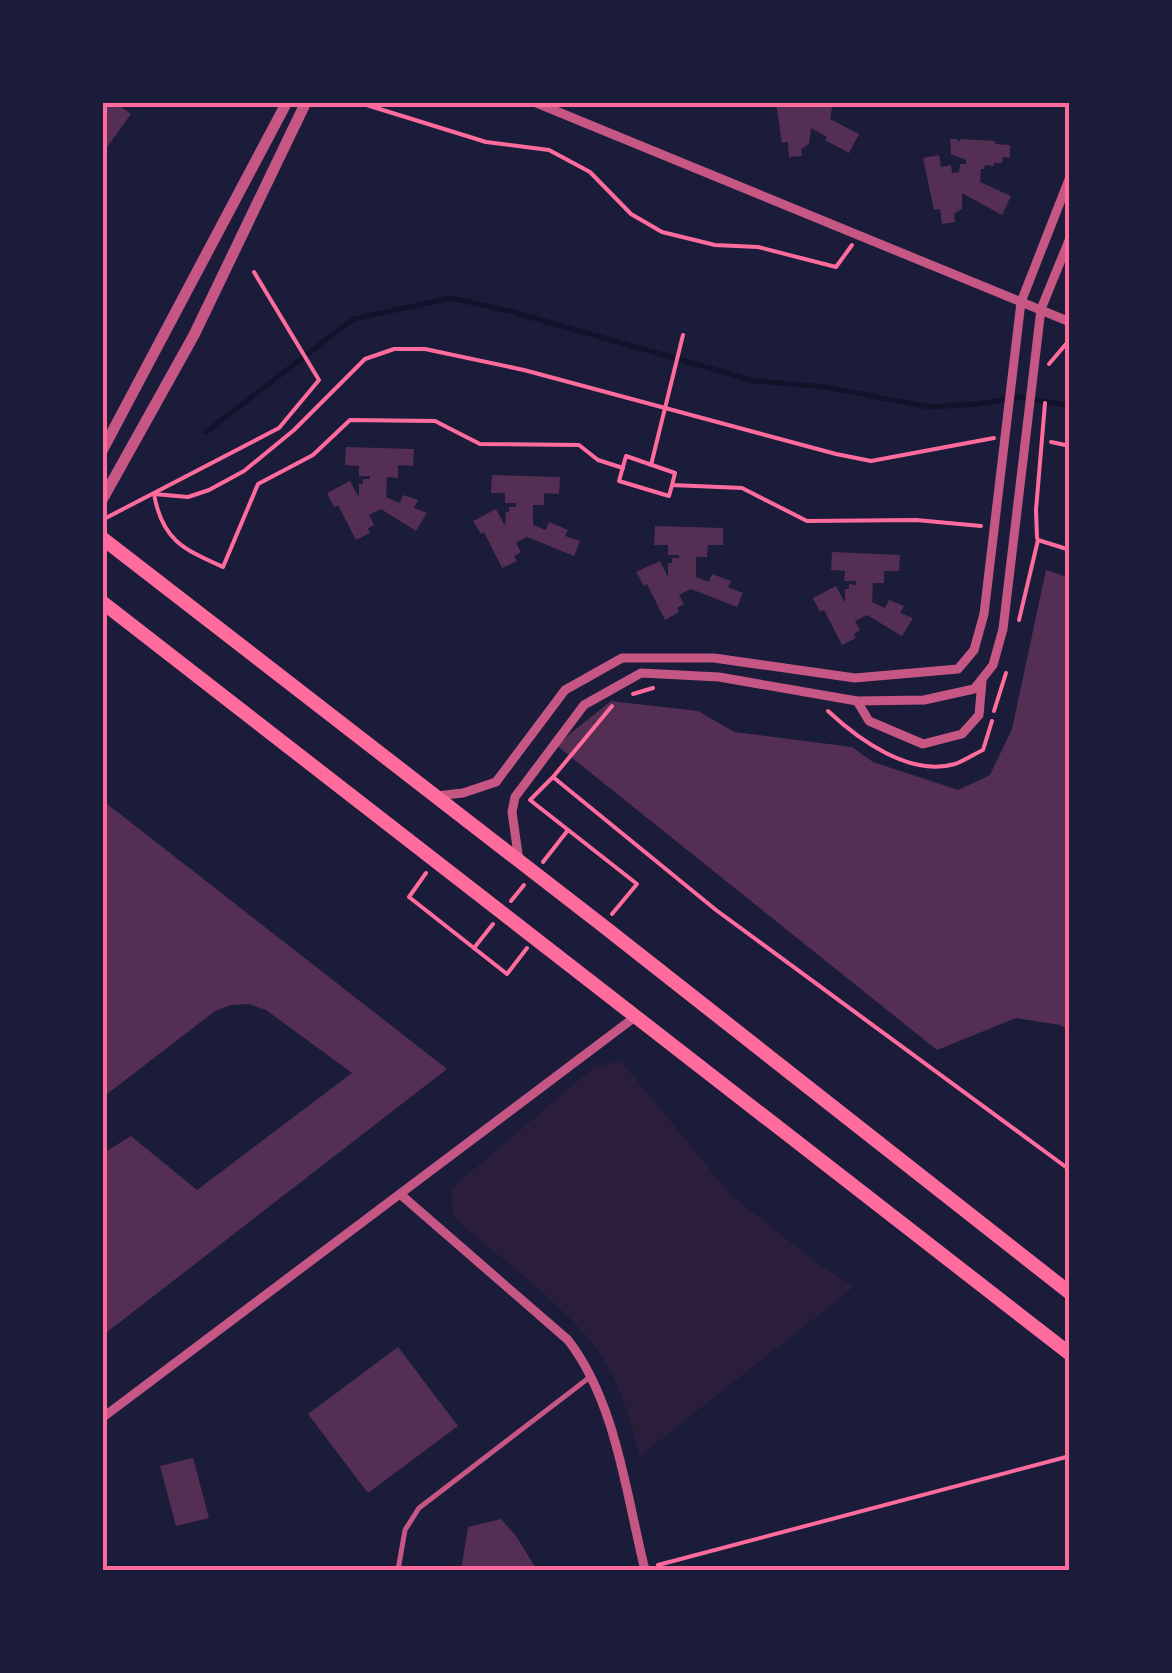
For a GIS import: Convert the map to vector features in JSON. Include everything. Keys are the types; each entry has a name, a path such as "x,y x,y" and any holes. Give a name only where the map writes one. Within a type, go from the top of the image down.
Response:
{"main road":[{"path":"102,538 1070,1293"},
{"path":"102,602 1070,1354"}],"street":[{"path":"102,451 287,102"},
{"path":"102,500 194,335 306,102"},
{"path":"534,102 1070,322"},
{"path":"436,796 463,793 496,782 565,690 622,658 714,658 855,678 958,670 974,650 984,614 1021,302 1070,177"},
{"path":"519,860 512,812 515,797 584,705 641,673 720,677 857,701 924,700 974,689 993,665 1003,628 1041,309 1070,238"},
{"path":"857,701 869,721 922,744 962,734 979,715 982,679"},
{"path":"102,1418 635,1017"},
{"path":"400,1194 568,1340 592,1375 603,1401 644,1570"}],"lane":[{"path":"398,1570 405,1530 419,1508 592,1375"}],"path":[{"path":"357,102 486,142 548,150 590,172 631,214 662,232 715,246 758,247 836,267 859,234"},
{"path":"102,520 280,428 319,380 254,272"},
{"path":"651,465 683,335"},
{"path":"1047,367 1066,344 1070,345"},
{"path":"154,494 188,496 244,470 294,430 365,360 394,349 425,349 524,370 871,461 999,438"},
{"path":"1016,633 1038,540 1036,510 1044,409"},
{"path":"154,494 159,522 186,550 223,567 258,484 313,455 350,420 435,420 480,444 579,445 598,460 623,468"},
{"path":"1051,442 1070,446"},
{"path":"626,456 675,473 670,496 619,481 623,468 626,456"},
{"path":"672,485 742,488 806,520 916,520"},
{"path":"1038,540 1070,550"},
{"path":"823,706 850,732 910,764 953,765 983,750 1007,667"},
{"path":"602,925 637,884 530,800 607,710 622,698 670,686"},
{"path":"553,777 716,910 1070,1170"},
{"path":"510,904 568,830"},
{"path":"435,861 409,896 507,974 534,939"},
{"path":"474,948 498,918"},
{"path":"644,1570 1070,1456"}],"shaded area":[{"path":"621,1061 731,1195 854,1287 640,1456 617,1384 592,1343 556,1305 453,1217 452,1188 594,1067"}],"building":[{"path":"102,102 114,102 131,114 102,154"},
{"path":"776,102 802,102 803,107 810,106 810,102 833,102 830,119 859,134 849,153 811,128 809,144 801,149 802,156 789,157 788,142 782,143"},
{"path":"950,139 958,139 957,143 961,139 1010,145 1010,158 1003,157 1002,163 981,169 980,182 1011,196 1002,215 962,193 962,209 954,214 955,222 942,224 940,209 934,210 923,158 939,155 941,167 951,165 952,173 959,172 960,164 966,164 966,160 951,154"},
{"path":"346,447 414,449 413,466 398,465 398,478 387,477 386,497 400,503 403,495 418,500 414,508 427,513 416,531 381,509 369,515 374,525 368,528 370,533 356,540 338,505 334,507 327,493 350,481 359,498 359,484 370,479 359,476 359,466 345,465"},
{"path":"492,475 560,477 559,494 544,493 544,505 533,505 533,525 546,530 549,522 568,530 565,536 580,541 574,556 527,537 516,543 521,552 514,556 517,561 502,568 484,532 481,534 473,521 496,509 505,526 506,512 509,507 516,507 516,503 505,503 505,493 491,493"},
{"path":"655,526 723,528 723,545 708,545 707,557 696,557 696,577 709,582 712,574 731,581 728,587 743,593 737,607 691,589 679,595 684,604 677,608 679,612 665,620 647,584 644,586 636,572 660,561 668,577 668,563 679,558 668,555 668,545 654,545"},
{"path":"832,552 900,555 899,571 884,571 884,583 873,583 872,602 885,608 889,600 904,606 900,613 913,618 902,636 867,615 855,621 860,630 854,634 856,638 842,645 824,610 820,612 813,598 836,586 845,603 845,589 849,589 849,584 856,585 856,581 844,581 845,571 831,570"},
{"path":"1046,570 1070,578 1070,1031 1060,1025 1016,1018 937,1050 556,745 611,701 698,711 734,732 852,747 873,762 958,790 990,775 1012,729"},
{"path":"102,800 447,1069 102,1336 102,1154 131,1136 197,1190 352,1073 266,1010 249,1004 231,1005 215,1011 102,1098"},
{"path":"398,1347 458,1426 368,1493 308,1414"},
{"path":"193,1458 209,1518 176,1526 160,1466"},
{"path":"501,1519 537,1570 461,1570 468,1527"}],"waterway":[{"path":"206,432 353,319 451,298 755,381 825,387 929,407 1020,397 1070,406"}]}
